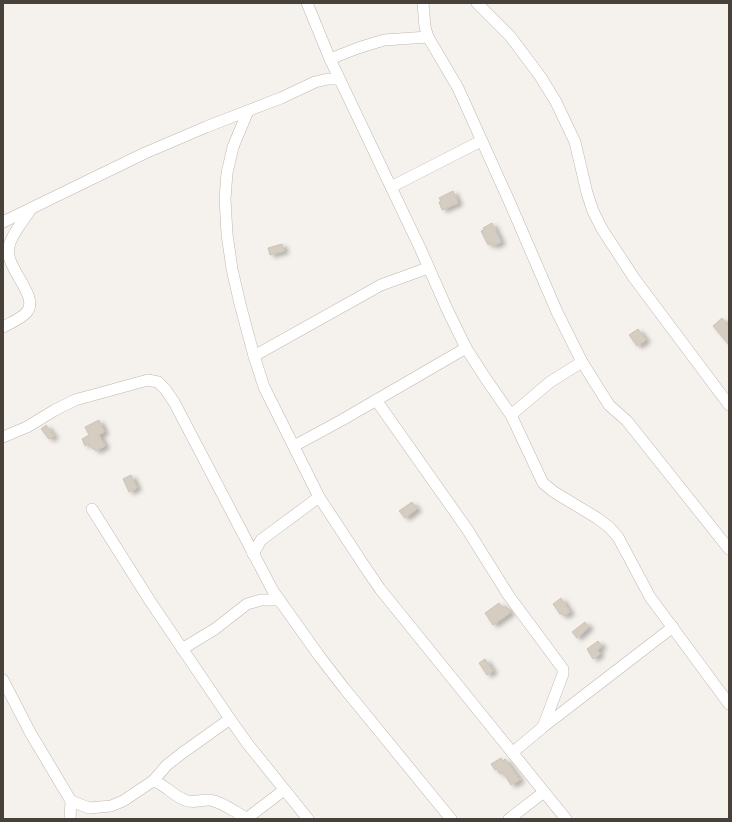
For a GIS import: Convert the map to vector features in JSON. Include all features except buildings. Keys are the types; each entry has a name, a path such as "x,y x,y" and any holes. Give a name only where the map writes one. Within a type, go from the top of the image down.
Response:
{"street":[{"path":"307,3 339,79 466,348 511,415 546,486 609,527 618,538 650,597 729,704"},
{"path":"477,3 510,36 540,76 556,102 576,142 591,205 602,228 634,278 729,405"},
{"path":"424,4 425,27 428,37 455,84 513,210 557,312 582,362 609,406 627,421 729,548"},
{"path":"330,59 384,40 428,37"},
{"path":"3,222 145,153 282,98 315,82 328,79 339,79"},
{"path":"248,111 233,147 227,173 225,199 227,234 232,270 240,304 264,387 319,497 365,567 380,588 566,819"},
{"path":"391,187 481,141"},
{"path":"3,327 24,315 28,311 30,302 25,288 8,256 8,247 32,208"},
{"path":"254,356 381,285 428,268"},
{"path":"294,446 466,348"},
{"path":"511,415 550,382 582,362"},
{"path":"3,437 27,427 75,400 137,382 148,380 158,382 166,389 174,402 278,600 344,688 451,819"},
{"path":"376,400 467,529 509,596 563,669 563,674 543,727"},
{"path":"253,554 261,540 319,497"},
{"path":"92,510 182,649 230,719 247,743 308,819"},
{"path":"182,649 215,629 247,604 261,600 278,600"},
{"path":"512,753 543,727 672,627"},
{"path":"3,680 31,734 71,801 70,819"},
{"path":"71,801 89,808 111,806 123,801 153,781 167,765 230,719"},
{"path":"153,781 166,787 180,798 188,801 212,800 246,819 284,790"},
{"path":"509,819 544,792"}]}
